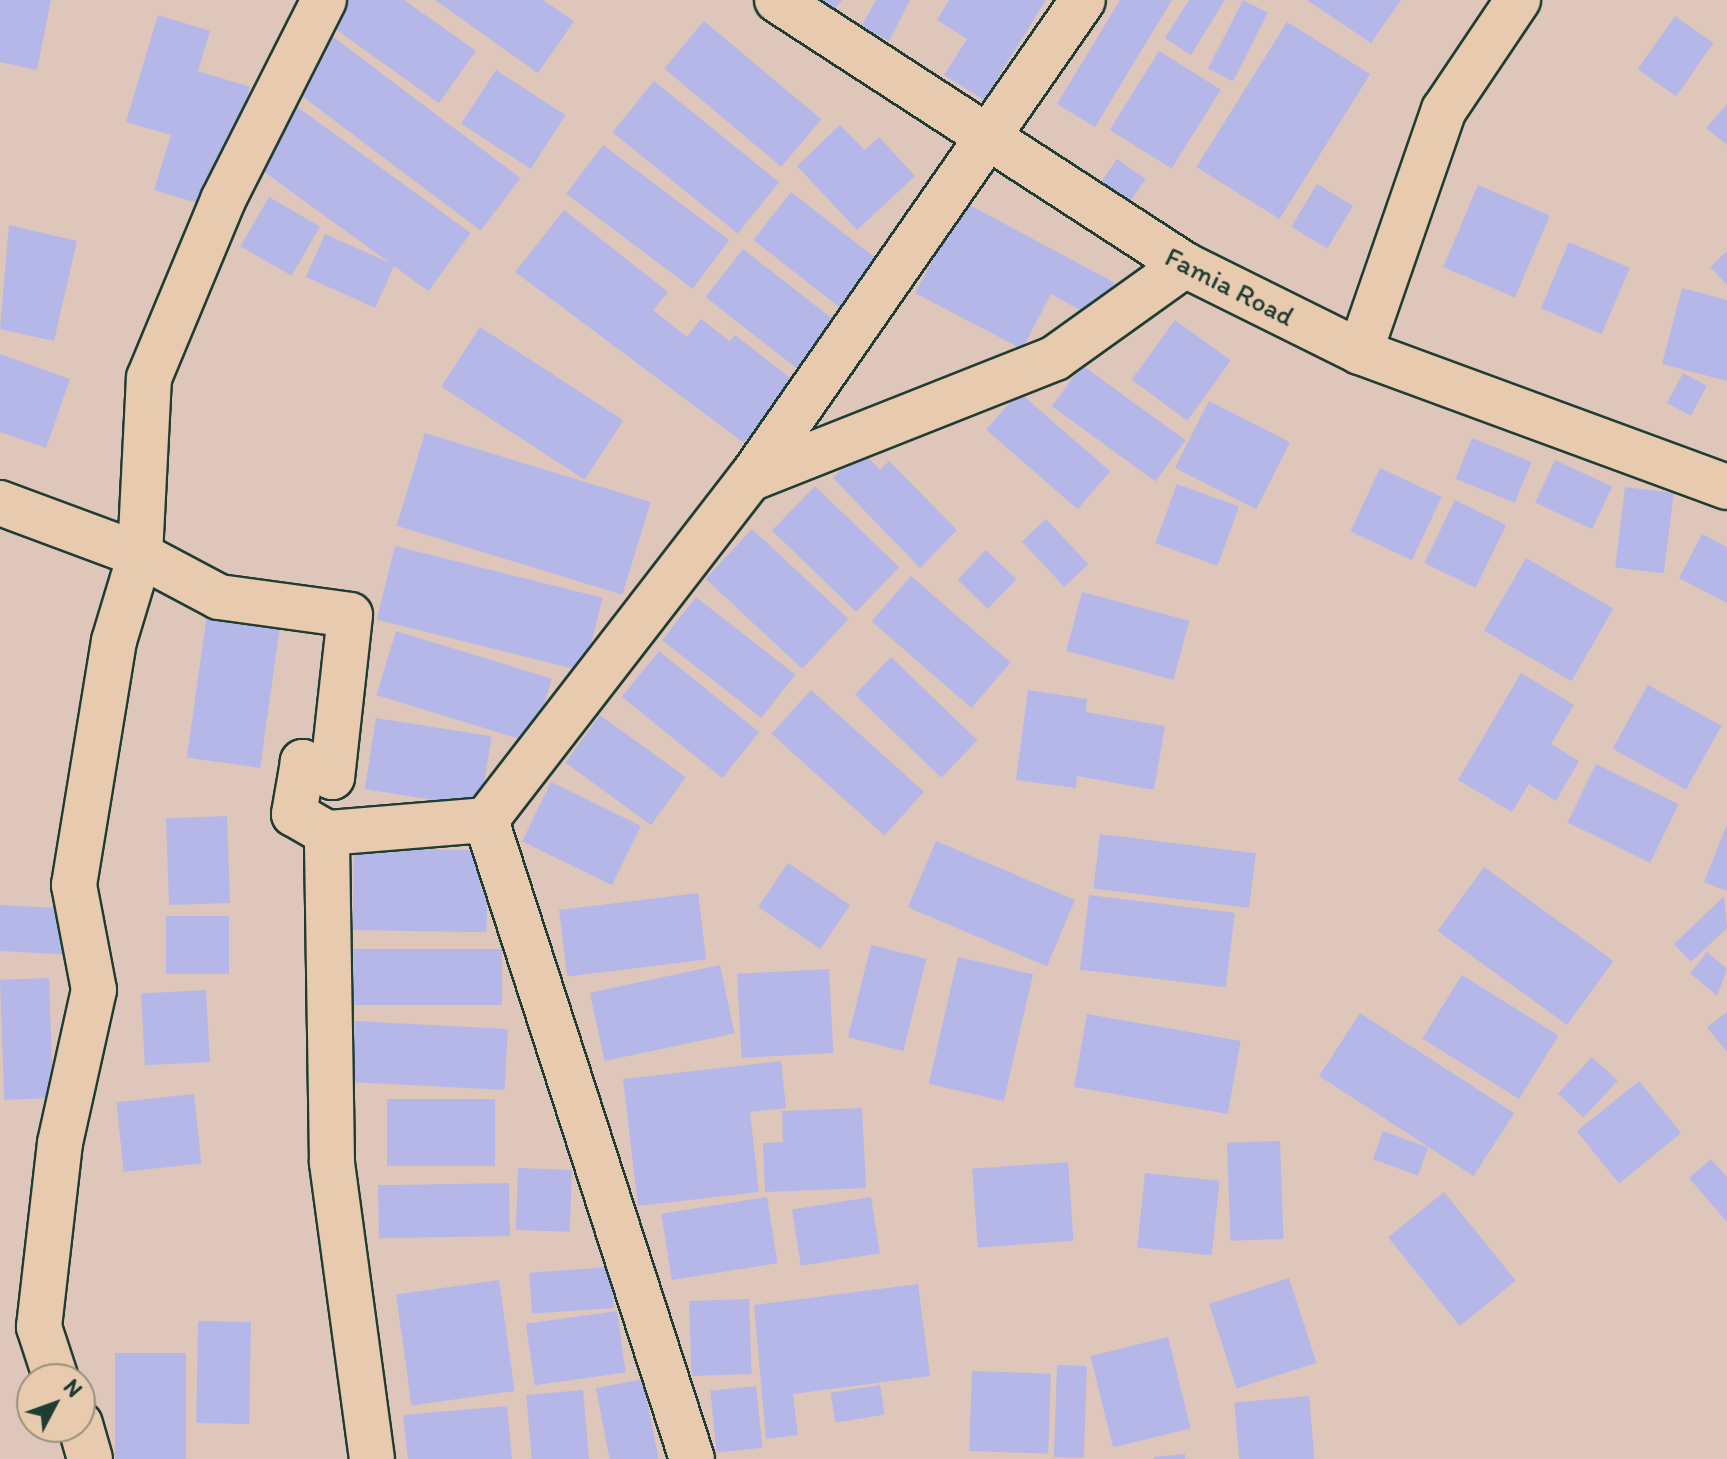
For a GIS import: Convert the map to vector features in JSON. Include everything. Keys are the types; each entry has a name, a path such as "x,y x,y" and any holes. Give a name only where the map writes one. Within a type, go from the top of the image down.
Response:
{"street":[{"path":"51,1363 39,1327 60,1143 94,990 74,885 114,641 140,555 149,378 223,200 324,0"},
{"name":"Famia Road","path":"777,0 987,143 1185,265 1360,352 1727,487"},
{"path":"0,503 140,555 219,597 350,615 332,777 303,762 294,814 327,833 486,820 750,479 987,143 1083,0"},
{"path":"1360,352 1444,110 1518,0"},
{"path":"750,479 1055,358 1185,265"},
{"path":"486,820 692,1459"},
{"path":"327,833 332,1162 372,1459"}],"building":[{"path":"0,0 51,0 37,70 0,62"},
{"path":"344,0 404,0 476,51 439,103 327,23"},
{"path":"435,0 543,0 574,21 538,73"},
{"path":"815,0 842,0 831,13"},
{"path":"876,0 910,0 889,41 861,27"},
{"path":"949,0 1046,0 984,100 944,75 967,39 937,20"},
{"path":"1120,0 1172,0 1095,127 1057,104"},
{"path":"1189,0 1225,0 1191,55 1165,38"},
{"path":"1243,0 1268,13 1233,81 1208,69"},
{"path":"1307,0 1401,0 1371,43"},
{"path":"158,15 210,31 198,71 250,87 214,208 154,190 171,135 126,122"},
{"path":"1675,16 1714,43 1676,96 1638,69"},
{"path":"704,21 821,119 781,167 664,68"},
{"path":"1287,22 1370,74 1279,219 1196,167"},
{"path":"328,33 520,178 481,231 288,86"},
{"path":"1159,51 1221,90 1172,169 1110,130"},
{"path":"496,70 566,115 531,169 461,124"},
{"path":"654,81 779,182 738,234 612,132"},
{"path":"292,103 471,233 428,291 250,161"},
{"path":"1727,104 1727,145 1706,128"},
{"path":"840,125 865,150 879,137 915,176 857,230 797,166"},
{"path":"603,145 729,240 692,289 566,194"},
{"path":"1117,159 1146,179 1130,202 1101,182"},
{"path":"1317,184 1353,206 1327,248 1291,227"},
{"path":"1478,185 1550,215 1515,297 1443,267"},
{"path":"791,192 882,263 844,311 753,240"},
{"path":"269,197 320,227 292,276 240,246"},
{"path":"964,202 1115,283 1096,319 1051,294 1022,349 915,293"},
{"path":"564,210 668,292 653,310 687,337 701,319 730,341 735,335 793,380 744,443 515,272"},
{"path":"9,225 77,241 54,341 0,329"},
{"path":"325,234 394,265 375,308 306,277"},
{"path":"1569,242 1630,268 1602,334 1541,308"},
{"path":"743,249 839,324 802,372 705,297"},
{"path":"1727,251 1727,285 1710,267"},
{"path":"1682,288 1727,300 1727,381 1662,364"},
{"path":"1175,320 1231,361 1187,420 1132,380"},
{"path":"480,327 623,420 585,480 441,387"},
{"path":"0,354 70,379 46,448 0,432"},
{"path":"1082,365 1186,440 1156,481 1052,406"},
{"path":"1683,373 1707,386 1691,416 1667,403"},
{"path":"1019,392 1110,471 1078,509 986,430"},
{"path":"1209,401 1290,442 1256,509 1175,468"},
{"path":"425,433 651,502 622,595 397,526"},
{"path":"1472,438 1531,462 1515,503 1456,479"},
{"path":"861,450 880,470 889,461 957,530 920,568 833,478"},
{"path":"1555,460 1612,487 1592,529 1535,503"},
{"path":"1380,468 1442,497 1412,560 1350,531"},
{"path":"1177,484 1239,507 1217,566 1155,543"},
{"path":"815,486 899,567 856,612 772,531"},
{"path":"1625,487 1674,493 1664,573 1615,567"},
{"path":"1455,500 1506,525 1476,588 1424,563"},
{"path":"1046,519 1088,564 1064,587 1022,542"},
{"path":"752,529 849,619 802,669 706,579"},
{"path":"1702,534 1727,547 1727,603 1679,578"},
{"path":"395,546 603,598 584,672 377,620"},
{"path":"986,550 1016,579 988,609 958,579"},
{"path":"1526,558 1613,608 1571,681 1484,631"},
{"path":"911,576 1011,663 971,708 872,621"},
{"path":"1082,592 1189,621 1173,680 1066,651"},
{"path":"696,597 795,675 761,718 662,640"},
{"path":"208,607 281,617 260,768 187,758"},
{"path":"396,631 552,679 532,743 376,695"},
{"path":"659,651 759,732 722,778 622,697"},
{"path":"891,657 977,740 941,778 855,694"},
{"path":"1521,673 1574,705 1551,744 1579,761 1556,801 1529,784 1512,812 1458,780"},
{"path":"1648,685 1721,726 1686,790 1613,749"},
{"path":"811,690 924,792 884,836 772,734"},
{"path":"1028,690 1087,699 1086,712 1165,726 1154,790 1077,776 1076,788 1016,780"},
{"path":"600,715 686,777 651,825 565,763"},
{"path":"376,718 492,736 480,807 365,789"},
{"path":"1596,764 1679,804 1650,863 1568,822"},
{"path":"551,782 641,826 612,885 522,841"},
{"path":"227,816 230,903 169,905 166,818"},
{"path":"1727,824 1727,891 1704,882"},
{"path":"1100,834 1256,853 1249,908 1093,889"},
{"path":"936,841 1075,900 1047,966 908,907"},
{"path":"354,848 488,850 487,932 353,930"},
{"path":"788,863 850,905 821,949 758,907"},
{"path":"1484,867 1613,961 1567,1025 1438,931"},
{"path":"698,893 706,960 567,977 559,910"},
{"path":"1089,895 1235,913 1226,987 1080,969"},
{"path":"1724,896 1727,928 1691,962 1674,944"},
{"path":"0,905 67,909 65,954 0,951"},
{"path":"166,916 229,916 229,974 166,974"},
{"path":"871,945 926,959 903,1051 848,1037"},
{"path":"337,949 502,949 502,1005 337,1005"},
{"path":"1707,952 1727,969 1717,996 1690,973"},
{"path":"958,957 1033,974 1004,1101 929,1084"},
{"path":"720,965 735,1033 604,1061 590,993"},
{"path":"829,969 833,1053 742,1058 737,974"},
{"path":"1462,975 1559,1035 1519,1099 1422,1039"},
{"path":"49,978 53,1098 4,1100 0,980"},
{"path":"206,990 210,1062 145,1065 141,993"},
{"path":"1727,1012 1727,1052 1707,1027"},
{"path":"1360,1013 1514,1113 1473,1176 1319,1076"},
{"path":"1087,1014 1241,1041 1228,1114 1074,1087"},
{"path":"355,1021 508,1029 505,1090 352,1082"},
{"path":"1592,1057 1618,1081 1583,1117 1558,1094"},
{"path":"781,1061 786,1108 750,1112 759,1192 638,1206 623,1079"},
{"path":"1639,1081 1681,1133 1619,1183 1577,1131"},
{"path":"194,1094 201,1164 124,1172 116,1102"},
{"path":"387,1099 495,1099 495,1166 387,1166"},
{"path":"862,1108 866,1188 765,1192 763,1143 783,1142 782,1111"},
{"path":"1383,1131 1428,1147 1418,1176 1373,1159"},
{"path":"1280,1141 1283,1239 1230,1241 1227,1143"},
{"path":"1711,1159 1727,1177 1727,1222 1689,1178"},
{"path":"1068,1162 1074,1241 978,1248 972,1169"},
{"path":"518,1168 572,1170 570,1232 516,1230"},
{"path":"1145,1173 1220,1181 1212,1255 1137,1248"},
{"path":"509,1183 510,1236 379,1238 378,1185"},
{"path":"1444,1192 1516,1281 1460,1326 1388,1237"},
{"path":"767,1197 777,1263 672,1280 661,1214"},
{"path":"871,1197 880,1253 801,1266 792,1210"},
{"path":"611,1267 614,1308 532,1314 529,1273"},
{"path":"1289,1278 1317,1363 1237,1389 1209,1304"},
{"path":"499,1280 515,1391 412,1405 396,1294"},
{"path":"918,1284 930,1376 793,1394 798,1435 766,1439 754,1305"},
{"path":"749,1299 752,1374 692,1376 689,1301"},
{"path":"617,1311 626,1372 535,1385 526,1324"},
{"path":"198,1321 251,1322 249,1424 196,1423"},
{"path":"1168,1337 1191,1428 1113,1448 1090,1356"},
{"path":"115,1353 186,1353 186,1459 115,1459"},
{"path":"1057,1365 1087,1366 1084,1458 1054,1457"},
{"path":"972,1371 1051,1374 1048,1454 969,1451"},
{"path":"643,1379 658,1459 610,1459 596,1388"},
{"path":"880,1385 885,1415 835,1422 831,1393"},
{"path":"756,1386 762,1448 717,1452 710,1391"},
{"path":"583,1390 589,1459 532,1459 526,1395"},
{"path":"1309,1396 1314,1459 1239,1459 1234,1403"},
{"path":"507,1406 512,1459 408,1459 403,1415"},
{"path":"1185,1454 1185,1459 1154,1459 1154,1457"}]}
